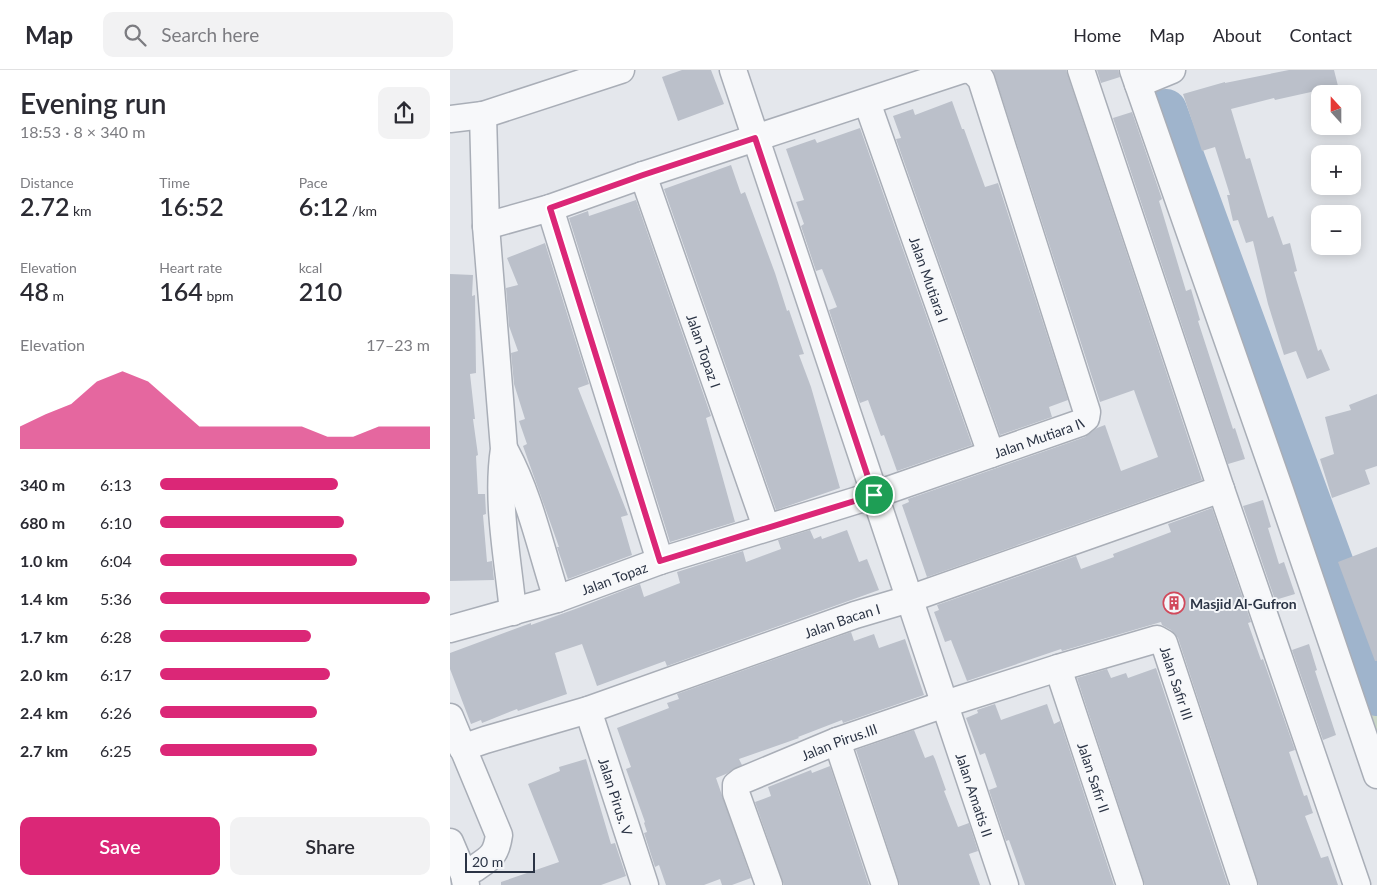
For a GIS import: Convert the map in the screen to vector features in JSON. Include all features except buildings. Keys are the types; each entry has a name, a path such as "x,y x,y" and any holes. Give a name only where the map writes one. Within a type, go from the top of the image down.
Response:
{"street":[{"path":"733,70 945,704"},
{"path":"486,226 550,208 643,175 962,70"},
{"name":"Jalan Mutiara II","path":"874,495 1080,423 1086,418 1087,412 981,79 973,71 968,70"},
{"path":"1081,70 1221,489 1357,885"},
{"path":"450,119 483,115 608,72"},
{"path":"1152,75 1280,490 1377,775"},
{"name":"Jalan Mutiara I","path":"867,102 991,454"},
{"path":"483,115 486,226 504,449 501,472 513,612"},
{"name":"Jalan Topaz I","path":"643,175 766,527"},
{"path":"550,208 660,561"},
{"path":"504,449 514,468 524,495 556,599"},
{"name":"Jalan Bacan I","path":"462,748 588,710 855,615 909,599 1221,489"},
{"name":"Jalan Topaz","path":"450,629 556,599 660,561 874,495"},
{"name":"Jalan Safir III","path":"945,704 1155,640 1164,643 1244,885"},
{"name":"Jalan Safir II","path":"1058,668 1130,885"},
{"name":"Jalan Pirus.III","path":"769,885 736,793 736,785 741,781 837,741 945,704"},
{"name":"Jalan Amatis II","path":"945,704 1005,885"},
{"name":"Jalan Pirus. V","path":"588,710 645,885"},
{"path":"450,716 499,836 497,848 490,857 468,876 450,842"},
{"path":"837,741 885,885"}],"green space":[{"path":"1133,70 1154,70 1166,110 1351,613 1377,694 1377,775"}],"waterway":[{"path":"1166,110 1351,613 1377,695"}],"place":[{"name":"Masjid Al-Gufron","path":"1174,603"}],"route":[{"path":"755,138 874,495 660,561 550,208 755,138"}]}
